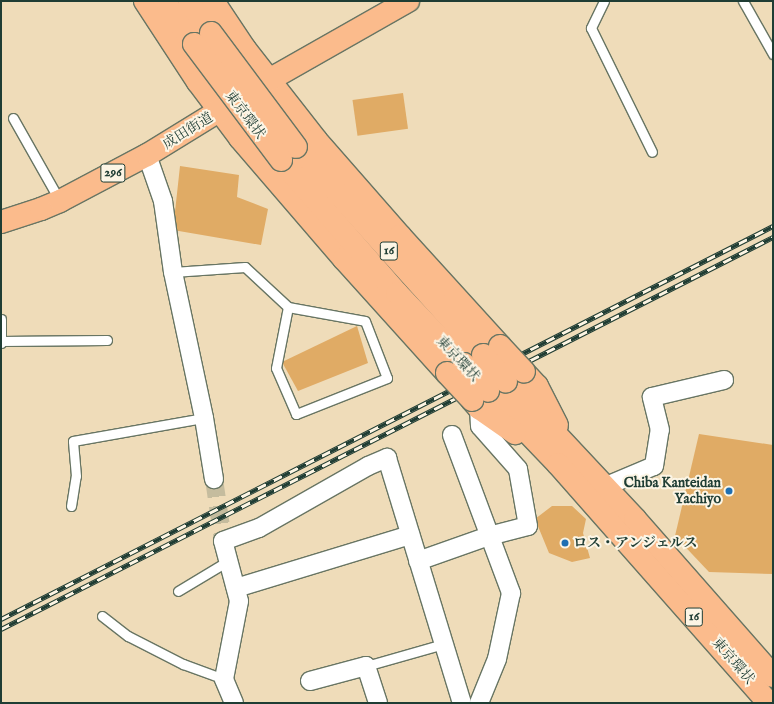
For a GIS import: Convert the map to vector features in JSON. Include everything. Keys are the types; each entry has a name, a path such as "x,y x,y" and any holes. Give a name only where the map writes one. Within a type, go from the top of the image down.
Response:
{"highway":[{"path":"145,1 176,50 219,111 269,173 334,247 473,359"},
{"name":"東京環状","path":"164,1 202,39 288,154 397,293 473,359 494,390 565,458 769,703"},
{"name":"東京環状","path":"189,1 202,39"},
{"path":"213,1 245,49 316,140 400,236 473,359 494,390 537,386 565,458"},
{"name":"成田街道","path":"1,222 42,209 60,201 147,155 386,7 408,1"},
{"name":"東京環状","path":"565,458 604,487 773,676"}],"street":[{"path":"147,155 163,201 173,272 204,418 214,479"},
{"path":"604,487 654,466 660,430 652,397 724,380"},
{"path":"418,561 490,536 528,526 518,469 480,426 494,390"},
{"path":"452,436 511,593 497,659 479,703"},
{"path":"234,703 224,679 239,601 223,541 259,528 368,466 387,458 462,703"},
{"path":"236,588 410,535"},
{"path":"310,681 366,666 378,703"}],"lane":[{"path":"604,1 591,28 652,152"},
{"path":"743,1 773,54"},
{"path":"13,118 60,201"},
{"path":"173,272 244,267 288,307 365,321 387,378 296,414 276,368 288,307"},
{"path":"1,319 1,342 107,340"},
{"path":"71,506 76,476 73,441 204,418"},
{"path":"178,591 228,560"},
{"path":"102,616 128,636 183,664 224,679"},
{"path":"366,666 443,644"}],"building":[{"path":"403,93 408,129 358,136 352,100"},
{"path":"180,166 239,175 237,197 268,209 261,245 173,230"},
{"path":"357,326 368,363 298,391 282,362"},
{"name":"Chiba Kanteidan Yachiyo","path":"699,434 773,445 773,574 709,572 675,536"},
{"name":"ロス・アンジェルス","path":"552,506 572,506 586,519 583,533 590,558 572,562 549,553 535,519"}],"tunnel":[{"path":"214,479 223,541"}],"railway":[{"path":"1,619 773,226"},
{"path":"1,629 773,237"}],"place":[{"name":"Chiba Kanteidan Yachiyo","path":"729,491"},
{"name":"ロス・アンジェルス","path":"565,543"}]}
